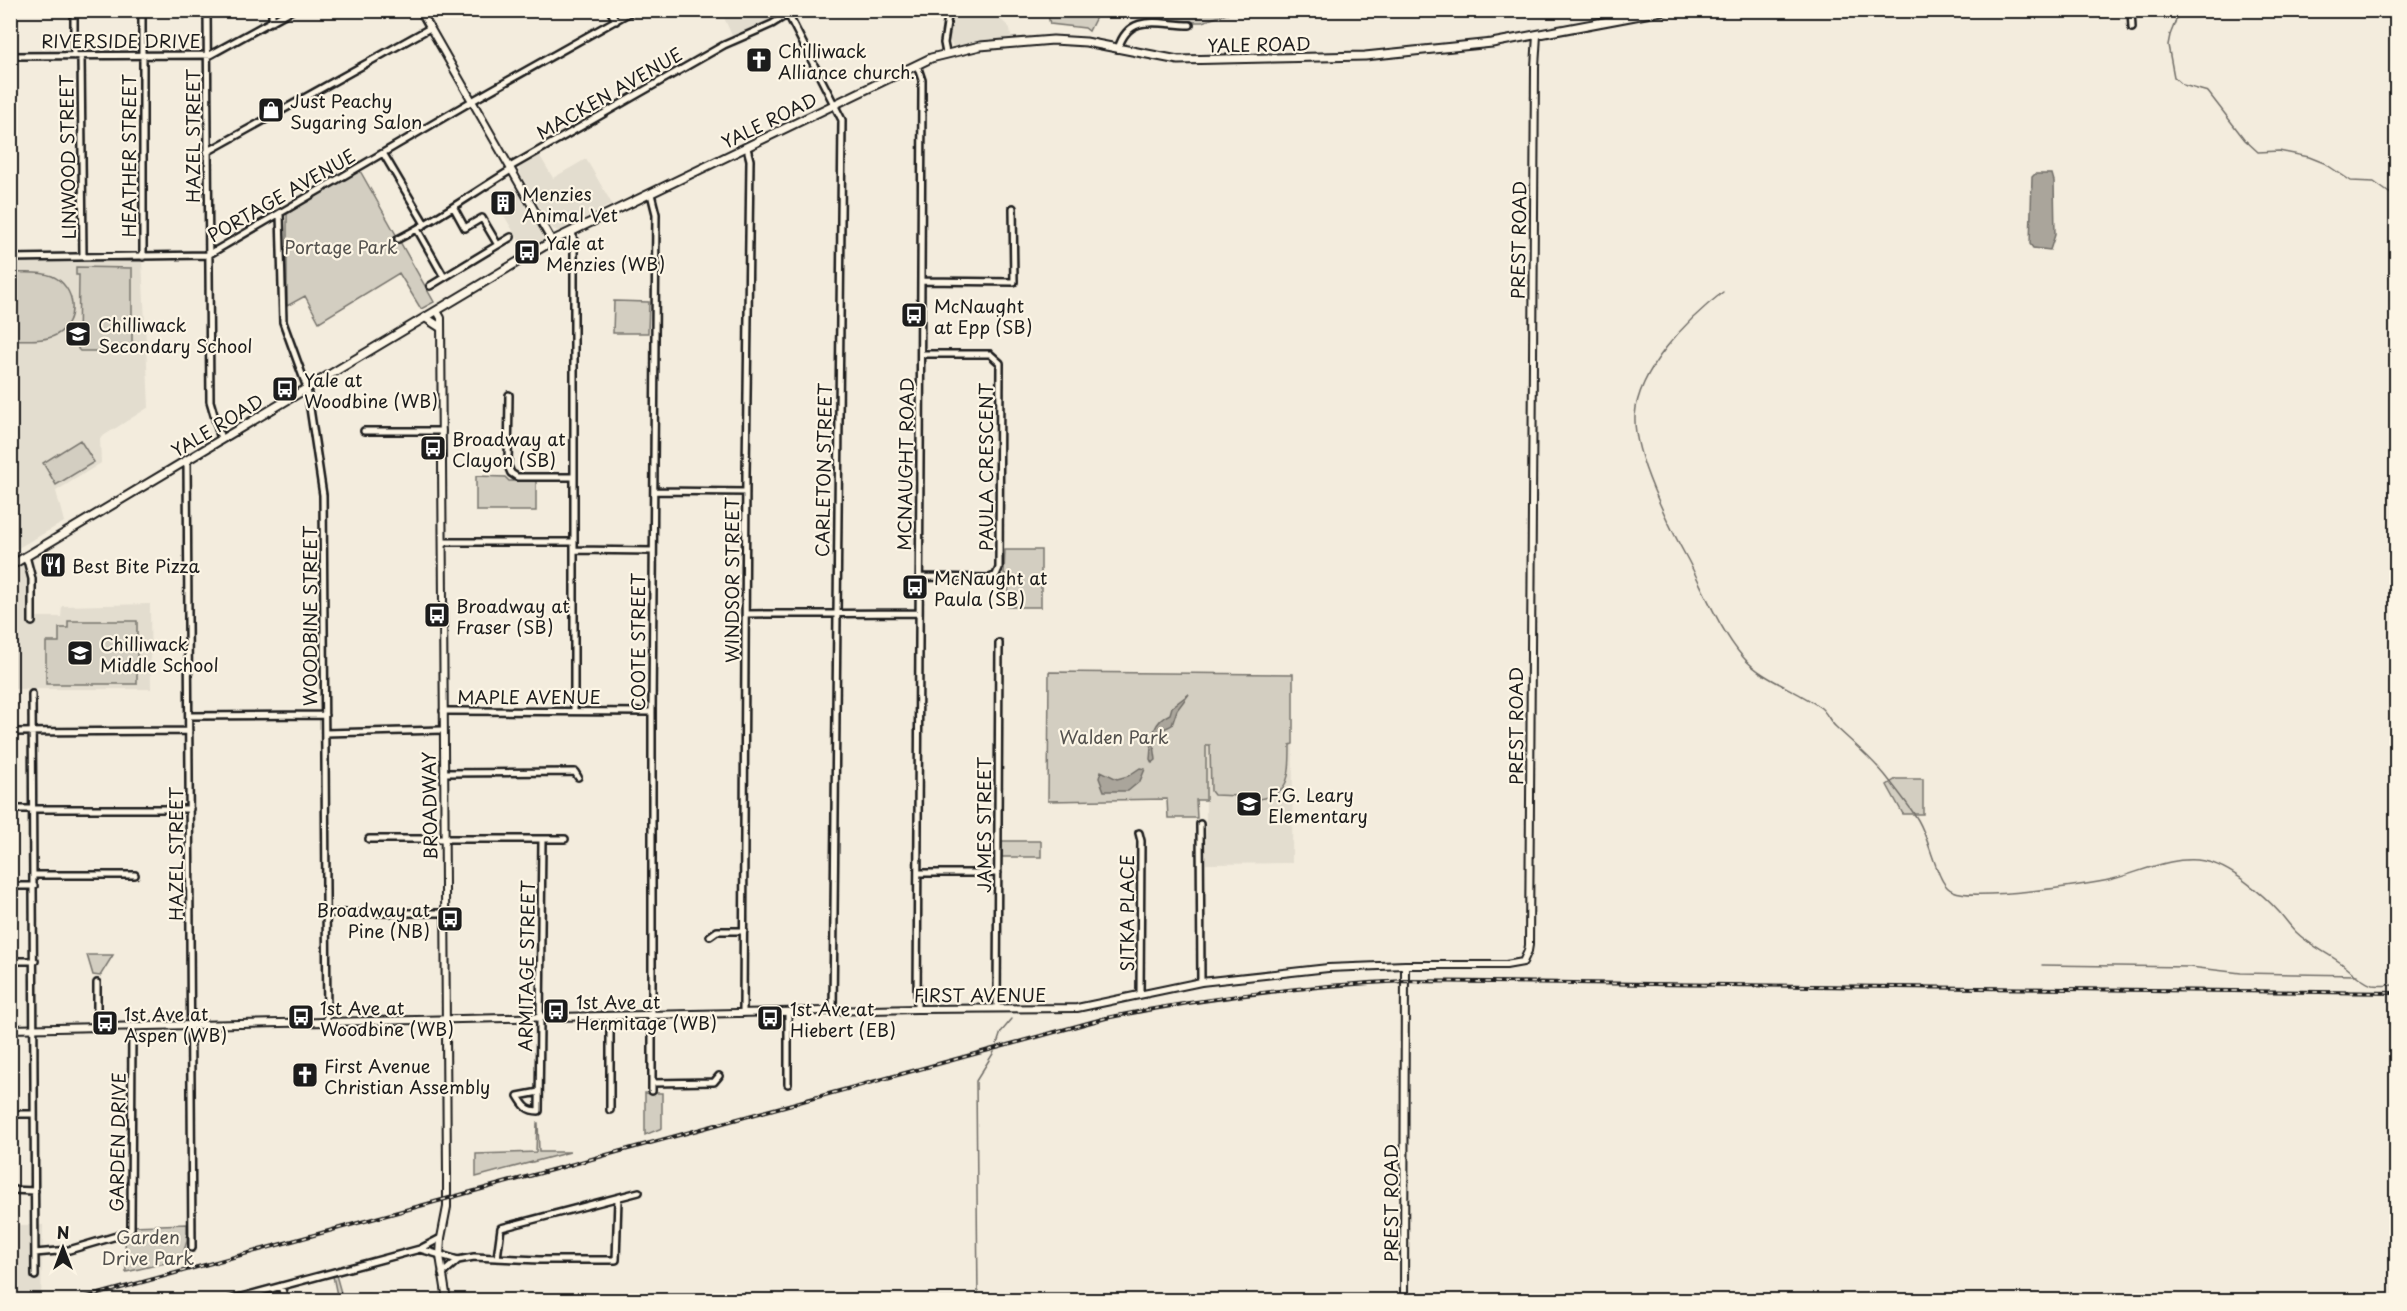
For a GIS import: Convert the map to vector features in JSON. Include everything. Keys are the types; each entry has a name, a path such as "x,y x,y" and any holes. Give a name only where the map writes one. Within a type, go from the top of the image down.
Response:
{"main road":[{"name":"YALE ROAD","path":"10,566 552,241 946,53 980,46 1053,40 1086,42 1178,60 1330,58 1467,46 1667,10"},
{"path":"426,318 440,327"}],"street":[{"path":"74,10 74,56"},
{"name":"HEATHER STREET","path":"142,10 143,257"},
{"name":"HAZEL STREET","path":"207,10 210,401 221,439"},
{"path":"272,21 273,10"},
{"name":"RIVERSIDE DRIVE","path":"10,56 207,55 292,10"},
{"path":"420,10 552,241"},
{"path":"610,10 616,21"},
{"name":"PORTAGE AVENUE","path":"10,258 208,255 472,101 634,10"},
{"path":"946,53 944,43 949,10"},
{"path":"2131,10 2132,28"},
{"name":"CARLETON STREET","path":"724,45 764,28 788,14 842,120 832,1011"},
{"path":"1118,49 1126,32 1147,21 1190,25"},
{"path":"207,152 430,28"},
{"name":"PREST ROAD","path":"1404,1300 1406,965 1517,964 1523,962 1528,951 1534,102 1537,35"},
{"name":"MACKEN AVENUE","path":"398,239 454,208 463,199 510,168 724,45"},
{"name":"LINWOOD STREET","path":"81,56 83,257"},
{"name":"MCNAUGHT ROAD","path":"917,65 922,80 917,1009"},
{"name":"WINDSOR STREET","path":"743,1013 750,160 747,148"},
{"path":"383,153 425,224"},
{"name":"COOTE STREET","path":"651,194 656,214 652,1091"},
{"path":"454,208 465,228 482,218 498,245"},
{"path":"921,281 1014,282 1015,214 1013,208"},
{"name":"WOODBINE STREET","path":"280,214 283,322 307,388 323,495 327,1023"},
{"path":"417,229 444,277"},
{"path":"572,231 574,242 574,710"},
{"path":"429,286 511,237"},
{"name":"BROADWAY","path":"438,311 441,318 447,1198 440,1256 447,1300"},
{"name":"PAULA CRESCENT","path":"919,577 990,578 999,568 1000,363 990,354 921,354"},
{"path":"509,395 508,466 511,473 517,477 573,477"},
{"path":"364,431 442,431"},
{"name":"HAZEL STREET","path":"187,460 192,1248"},
{"path":"655,491 746,492"},
{"path":"443,542 574,542"},
{"path":"574,550 653,551"},
{"path":"26,556 32,579 32,622"},
{"path":"746,614 919,612"},
{"name":"JAMES STREET","path":"997,1008 999,643"},
{"path":"32,694 35,1276"},
{"name":"MAPLE AVENUE","path":"443,711 652,712"},
{"path":"189,716 325,715"},
{"name":"MAPLE AVENUE","path":"325,734 443,730"},
{"path":"10,732 189,731"},
{"path":"444,773 575,772 578,777"},
{"path":"10,809 190,809"},
{"path":"1200,824 1201,982"},
{"name":"SITKA PLACE","path":"1139,833 1141,841 1140,994"},
{"path":"369,840 564,840"},
{"name":"ARMITAGE STREET","path":"539,1092 518,1096 530,1111 539,1111 542,840"},
{"path":"918,873 998,873"},
{"path":"34,875 135,875"},
{"path":"10,886 34,885"},
{"path":"326,914 446,914"},
{"path":"710,936 717,931 744,931"},
{"path":"10,961 35,961"},
{"name":"FIRST AVENUE","path":"10,1029 917,1009 1077,1008 1201,982 1328,968 1406,965"},
{"path":"97,983 97,1027"},
{"path":"788,1013 788,1084"},
{"path":"610,1016 610,1110"},
{"name":"GARDEN DRIVE","path":"35,1253 69,1251 127,1233 131,1228 132,1027"},
{"path":"652,1083 714,1082 719,1076"},
{"path":"10,1114 34,1114"},
{"path":"10,1190 35,1191"},
{"path":"497,1258 501,1228 639,1192"},
{"path":"420,1249 458,1260 474,1257 616,1260 618,1199"},
{"path":"230,1300 420,1249 441,1238"},
{"path":"442,1274 458,1260"},
{"path":"281,1286 285,1300"}],"shaded area":[{"path":"721,11 810,11 734,47 734,40"},
{"path":"953,11 992,11 1010,28 1011,38 953,47 949,39"},
{"path":"540,156 553,178 586,159 612,204 559,231 553,229 519,172 520,167"},
{"path":"2035,174 2052,174 2054,181 2055,235 2050,250 2033,248 2030,244 2032,177"},
{"path":"515,188 543,236 542,241 525,251 496,202 502,195"},
{"name":"Chilliwack Secondary School","path":"142,260 149,407 100,438 101,463 56,491 64,522 11,552 11,261"},
{"name":"Chilliwack Middle School","path":"24,562 27,566 28,617 61,617 62,606 150,604 151,689 11,689 11,570"},
{"path":"1189,694 1177,710 1172,725 1156,736 1154,743 1156,760 1152,763 1151,746 1155,727 1170,714 1172,707"},
{"name":"F.G. Leary Elementary","path":"1293,744 1292,863 1206,864 1206,745"},
{"path":"1140,768 1145,769 1140,781 1128,791 1104,791 1099,778 1101,771 1117,779 1128,776"},
{"path":"10,1225 43,1225 41,1300 11,1300"}],"green space":[{"path":"1047,10 1099,11 1089,31 1085,28 1050,24"},
{"path":"1147,11 1236,11 1202,22 1174,22 1148,18 1150,14"},
{"path":"1236,11 1289,11 1258,13"},
{"name":"Portage Park","path":"359,169 434,302 421,309 399,273 319,322 305,296 287,306 287,214"},
{"path":"76,267 132,268 132,343 135,343 135,351 80,351 78,349 79,275 76,275"},
{"path":"11,273 42,273 60,281 66,288 72,304 72,313 64,329 45,339 11,340"},
{"path":"614,301 649,302 648,333 613,333"},
{"path":"80,440 94,462 56,485 43,463"},
{"path":"476,476 505,477 509,481 536,481 536,511 476,511"},
{"path":"1005,550 1041,550 1041,607 1008,607 1009,574 1004,574"},
{"path":"68,621 137,621 137,684 46,684 46,642 59,642 59,628 68,628"},
{"name":"Walden Park","path":"1049,672 1293,674 1293,744 1290,745 1287,780 1277,792 1244,802 1240,796 1214,795 1211,791 1210,745 1206,745 1206,800 1196,800 1197,818 1168,818 1167,799 1048,801"},
{"path":"1896,779 1923,779 1923,814 1903,814 1887,785"},
{"path":"1002,841 1041,841 1041,857 1002,857"},
{"path":"87,955 113,955 100,976 93,975"},
{"path":"645,1093 662,1093 662,1128 645,1135"},
{"path":"537,1123 539,1152 570,1152 476,1177 476,1154 536,1152"},
{"name":"Garden Drive Park","path":"187,1224 187,1241 184,1251 192,1257 126,1272 125,1237 133,1231 133,1226"},
{"path":"336,1275 343,1300 338,1300 333,1276"},
{"path":"368,1294 379,1298 379,1300 343,1300"}],"waterway":[{"path":"2180,10 2168,45 2174,77 2183,85 2208,92 2245,140 2258,152 2279,151 2309,157 2324,163 2351,181 2374,182 2392,195 2396,195"},
{"path":"1723,292 1695,316 1667,346 1645,381 1638,398 1635,416 1636,432 1646,469 1671,528 1727,636 1743,657 1760,672 1821,708 1834,725 1879,768 1918,820 1942,880 1947,887 1965,894 2031,891 2113,879 2169,862 2204,861 2224,868 2245,881 2273,905 2301,937 2341,963 2356,976 2372,985 2396,985"},
{"path":"2042,965 2190,967 2241,973 2357,975"},
{"path":"997,1044 1001,1032 1012,1019"},
{"path":"978,1300 976,1081 994,1052"}],"railway":[{"path":"77,1300 1106,1018 1255,993 1405,981 2396,993"}],"place":[{"name":"Chilliwack Alliance church.","path":"759,60"},
{"name":"Just Peachy Sugaring Salon","path":"271,110"},
{"name":"Menzies Animal Vet","path":"503,203"},
{"name":"Yale at Menzies (WB)","path":"527,252"},
{"name":"McNaught at Epp (SB)","path":"914,315"},
{"name":"Chilliwack Secondary School","path":"78,334"},
{"name":"Yale at Woodbine (WB)","path":"285,389"},
{"name":"Broadway at Clayon (SB)","path":"433,448"},
{"name":"Best Bite Pizza","path":"53,565"},
{"name":"McNaught at Paula (SB)","path":"915,587"},
{"name":"Broadway at Fraser (SB)","path":"437,615"},
{"name":"Chilliwack Middle School","path":"80,653"},
{"name":"F.G. Leary Elementary","path":"1249,804"},
{"name":"Broadway at Pine (NB)","path":"450,919"},
{"name":"1st Ave at Hermitage (WB)","path":"556,1011"},
{"name":"1st Ave at Woodbine (WB)","path":"301,1017"},
{"name":"1st Ave at Hiebert (EB)","path":"770,1018"},
{"name":"1st Ave at Aspen (WB)","path":"105,1023"},
{"name":"First Avenue Christian Assembly","path":"305,1075"}]}
